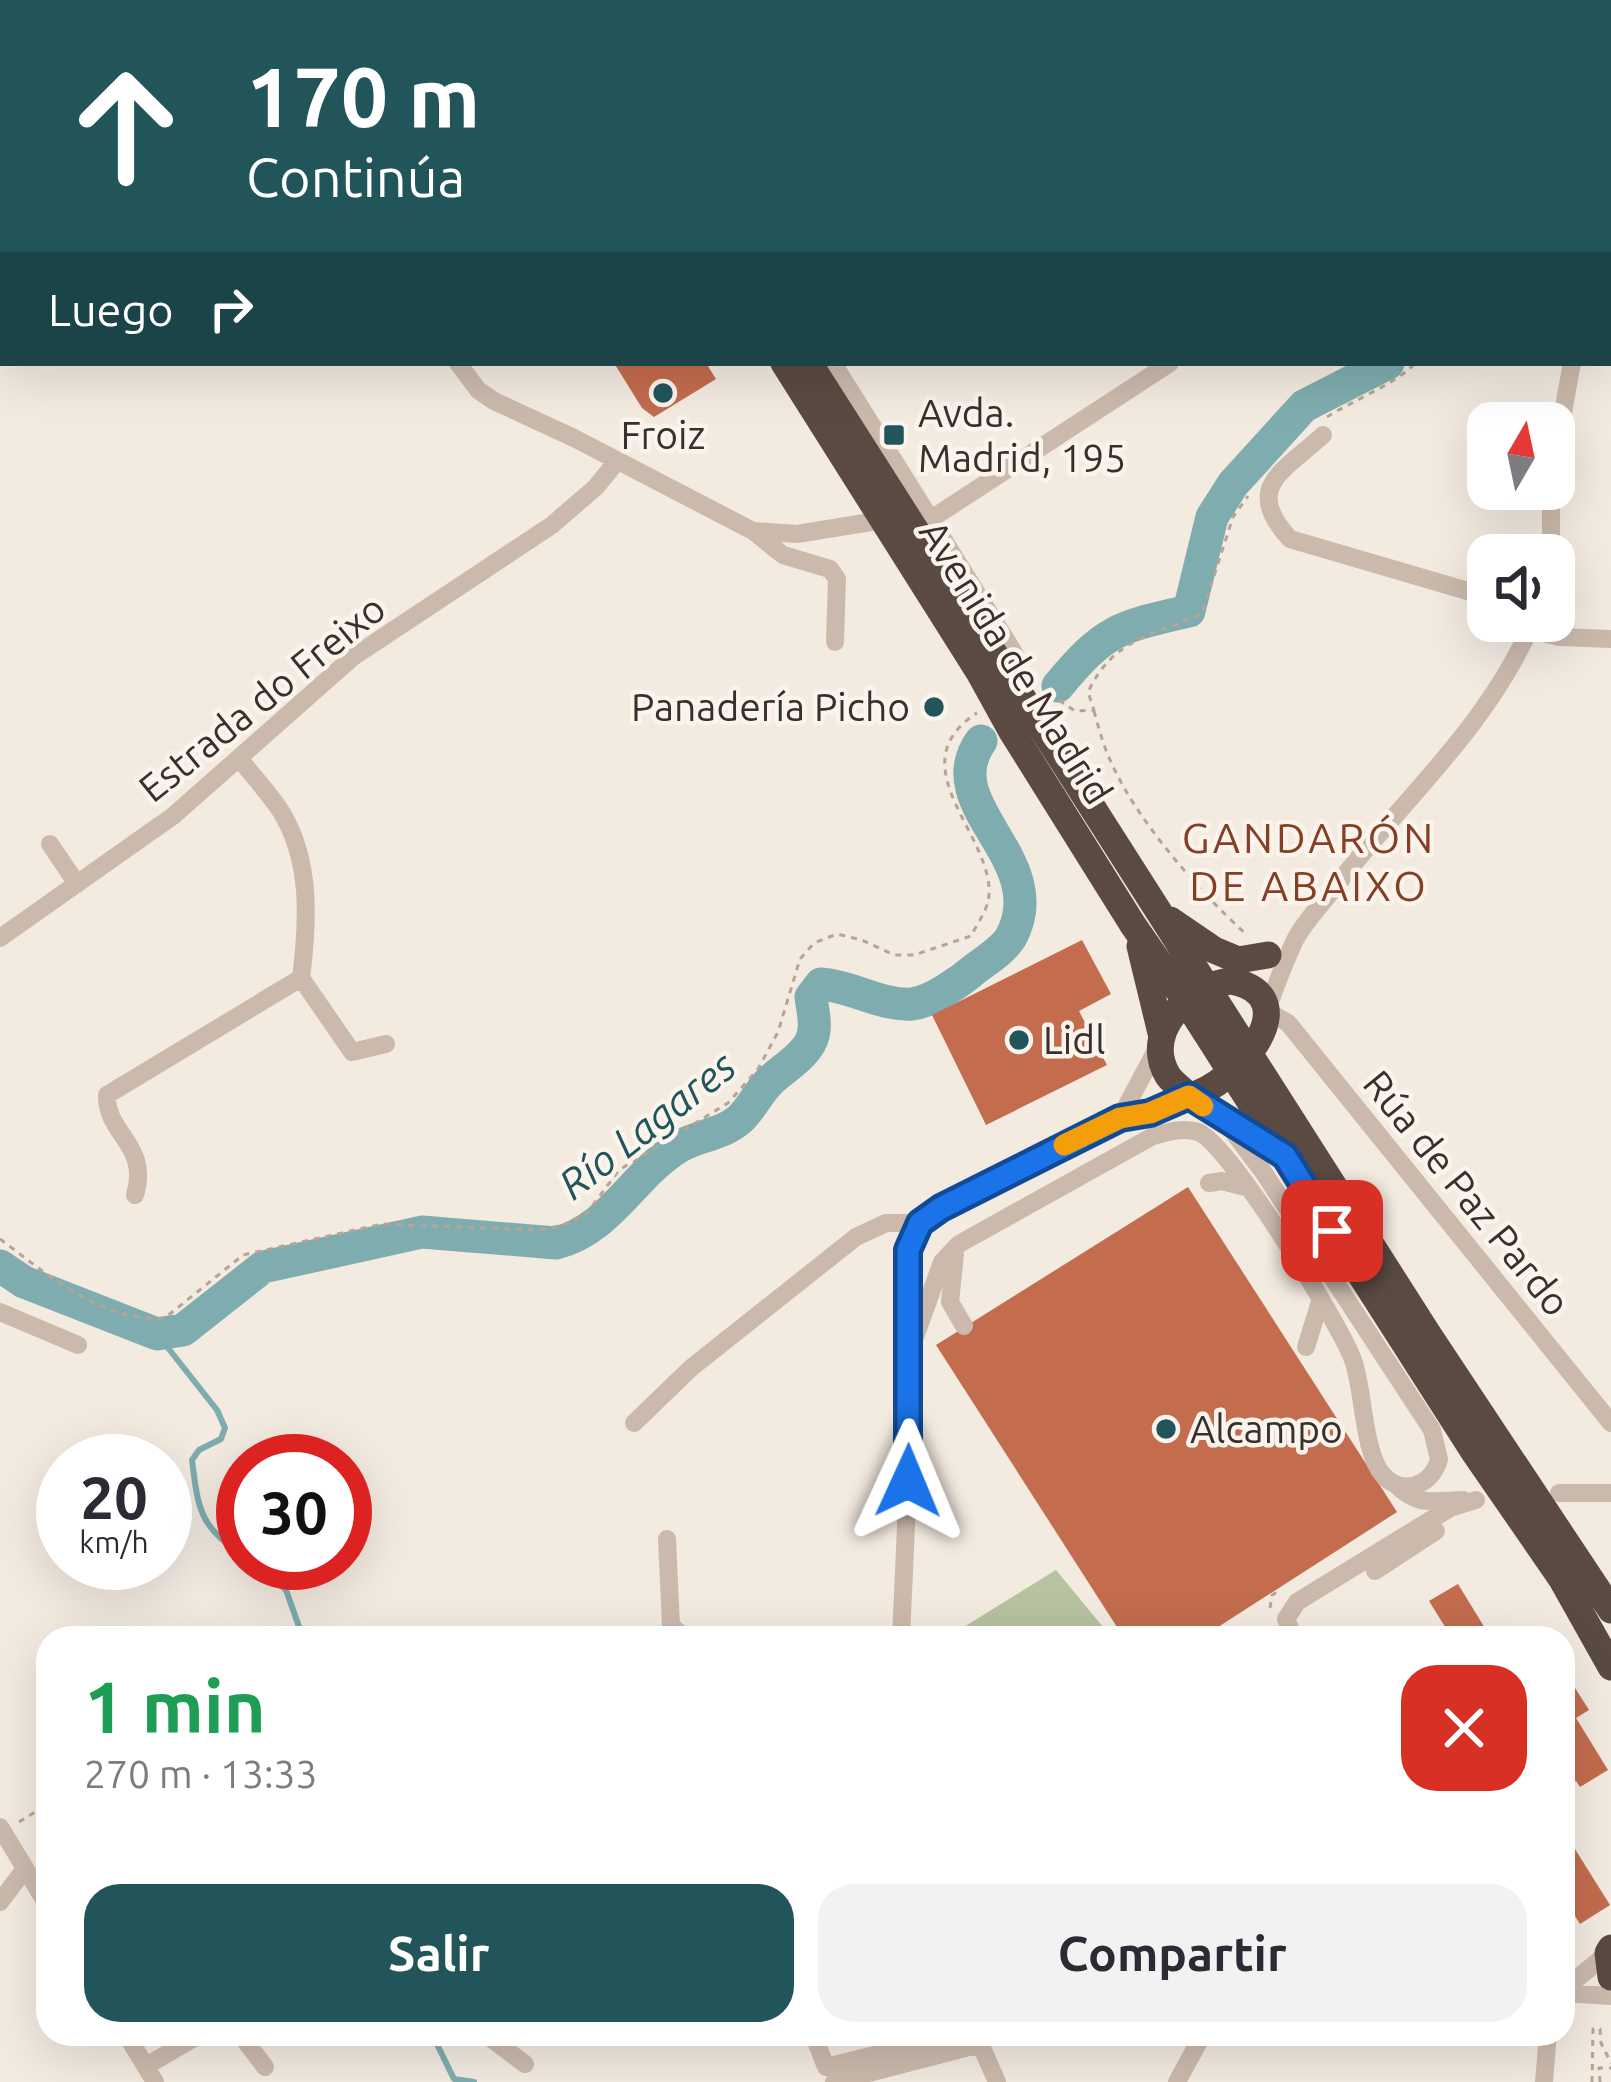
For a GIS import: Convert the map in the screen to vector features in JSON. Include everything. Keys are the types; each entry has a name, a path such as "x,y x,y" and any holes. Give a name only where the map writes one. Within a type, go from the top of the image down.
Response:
{"highway":[{"name":"Avenida de Madrid","path":"786,366 883,520 1004,693"},
{"name":"Avenida de Madrid","path":"810,366 1004,693 1145,918 1236,995"},
{"path":"1145,918 1238,960 1268,955"},
{"path":"1145,918 1168,1076 1189,1096 1285,1156"},
{"path":"1214,950 1279,1100 1611,1610"},
{"path":"1163,1039 1174,1011 1236,995"},
{"path":"1236,995 1241,1064 1285,1156 1474,1452 1561,1578 1611,1667"},
{"path":"1236,995 1241,1064 1279,1100"},
{"path":"1189,1096 1212,1089 1241,1064"},
{"path":"1582,1563 1611,1592"}],"street":[{"path":"460,366 478,390 494,401 753,531 783,555 830,569 837,579 835,642"},
{"path":"834,366 1017,658 1004,693"},
{"path":"931,519 1162,366"},
{"path":"1565,402 1571,366"},
{"path":"1323,428 1272,482 1266,499 1273,520 1290,539 1467,591"},
{"name":"Estrada do Freixo","path":"0,938 173,816 353,657 552,525 596,487 617,461"},
{"path":"753,531 797,534 883,520"},
{"path":"1575,638 1611,639"},
{"path":"1236,995 1295,939 1374,837 1439,765 1523,642"},
{"path":"239,758 280,810 300,861 307,933 301,978 352,1052 386,1044"},
{"path":"50,844 77,884"},
{"path":"1236,995 1268,955 1295,939"},
{"path":"135,1195 141,1176 136,1153 106,1106 106,1095 301,978"},
{"name":"Rúa de Paz Pardo","path":"1236,995 1288,1023 1611,1423"},
{"path":"1120,1118 1163,1039"},
{"path":"634,1423 691,1368 856,1238 886,1223 920,1223 969,1192 1120,1118 1150,1113 1189,1096"},
{"path":"1222,1116 1432,1430 1439,1448 1437,1469 1429,1480 1415,1486 1395,1484"},
{"path":"909,1354 941,1262 959,1244 1153,1136 1174,1130 1198,1132 1218,1145 1249,1188 1351,1354 1373,1454 1382,1474 1410,1498 1481,1500"},
{"path":"1209,1183 1249,1188"},
{"path":"901,1626 908,1250 920,1223"},
{"path":"959,1244 949,1286 950,1302 964,1326"},
{"path":"1306,1347 1320,1302"},
{"path":"0,1312 78,1345"},
{"path":"1559,1493 1611,1493"},
{"path":"1406,1535 1411,1523 1410,1498"},
{"path":"1289,1626 1286,1619 1297,1602 1450,1508 1481,1500"},
{"path":"1375,1571 1481,1500"},
{"path":"667,1539 671,1626"},
{"path":"2,1830 36,1887"},
{"path":"0,1902 25,1869"},
{"path":"1575,1983 1610,1960"},
{"path":"1575,1992 1611,1996"},
{"path":"134,2046 150,2074 186,2046"},
{"path":"249,2046 266,2067"},
{"path":"501,2046 524,2064"},
{"path":"818,2046 826,2067 911,2046"},
{"path":"834,2082 973,2046 988,2056 997,2082"},
{"path":"1177,2082 1196,2046"},
{"path":"1544,2082 1548,2046"}],"path":[{"path":"1323,428 1356,397 1408,373 1413,366"},
{"path":"1252,491 1233,518 1202,613 1138,637 1096,675 1088,692 1112,765 1139,812 1220,910 1268,955"},
{"path":"0,1239 78,1296 149,1319 165,1318 243,1255 382,1224 539,1230 564,1225 587,1213 619,1170 728,1103 758,1069 778,1033 800,958 814,943 837,934 895,955 914,955 971,936 988,903 987,876 947,781 946,748 963,722 1004,693"},
{"path":"1059,700 1075,711 1094,710"},
{"path":"2,1830 36,1811"},
{"path":"1592,2082 1593,2029 1600,2029 1611,2066 1599,2068 1600,2082"}],"green space":[{"path":"1056,1570 1102,1626 965,1626"}],"building":[{"name":"Froiz","path":"616,366 708,366 716,379 654,417 642,408"},
{"name":"Lidl","path":"1082,940 1111,994 1079,1011 1107,1065 986,1125 932,1015"},
{"name":"Alcampo","path":"1188,1187 1397,1512 1220,1626 1116,1626 936,1345"},
{"path":"1458,1584 1484,1626 1445,1626 1429,1601"},
{"path":"1575,1688 1589,1710 1576,1718 1608,1770 1580,1787 1576,1781"},
{"path":"1575,1849 1610,1905 1580,1924 1575,1916"}],"waterway":[{"name":"Río Lagares","path":"1058,686 1088,652 1115,633 1189,611 1212,517 1233,484 1304,406 1382,366"},
{"name":"Río Lagares","path":"0,1266 24,1282 157,1334 183,1330 263,1267 422,1232 556,1243 575,1236 607,1214 663,1158 744,1115 769,1082 810,1043 814,1027 811,997 821,984 912,1004 954,985 1008,941 1020,909 1017,883 972,788 971,765 981,741"},
{"path":"157,1334 217,1410 223,1434"},
{"path":"216,1442 199,1450 192,1460 199,1504 216,1534"},
{"path":"286,1590 299,1626"},
{"path":"438,2046 454,2079 474,2082"}],"slow traffic":[{"path":"1064,1145 1120,1118 1150,1113 1189,1096 1203,1106"}],"place":[{"name":"Froiz","path":"663,393"},
{"name":"Avda. Madrid, 195","path":"894,435"},
{"name":"Panadería Picho","path":"934,707"},
{"name":"Lidl","path":"1019,1040"},
{"name":"Alcampo","path":"1166,1429"}],"district":[{"name":"GANDARÓN DE ABAIXO","path":"1309,862"}],"route":[{"path":"908,1481 908,1250 920,1223 941,1208 1120,1118 1150,1113 1189,1096 1285,1156 1332,1231"}]}
